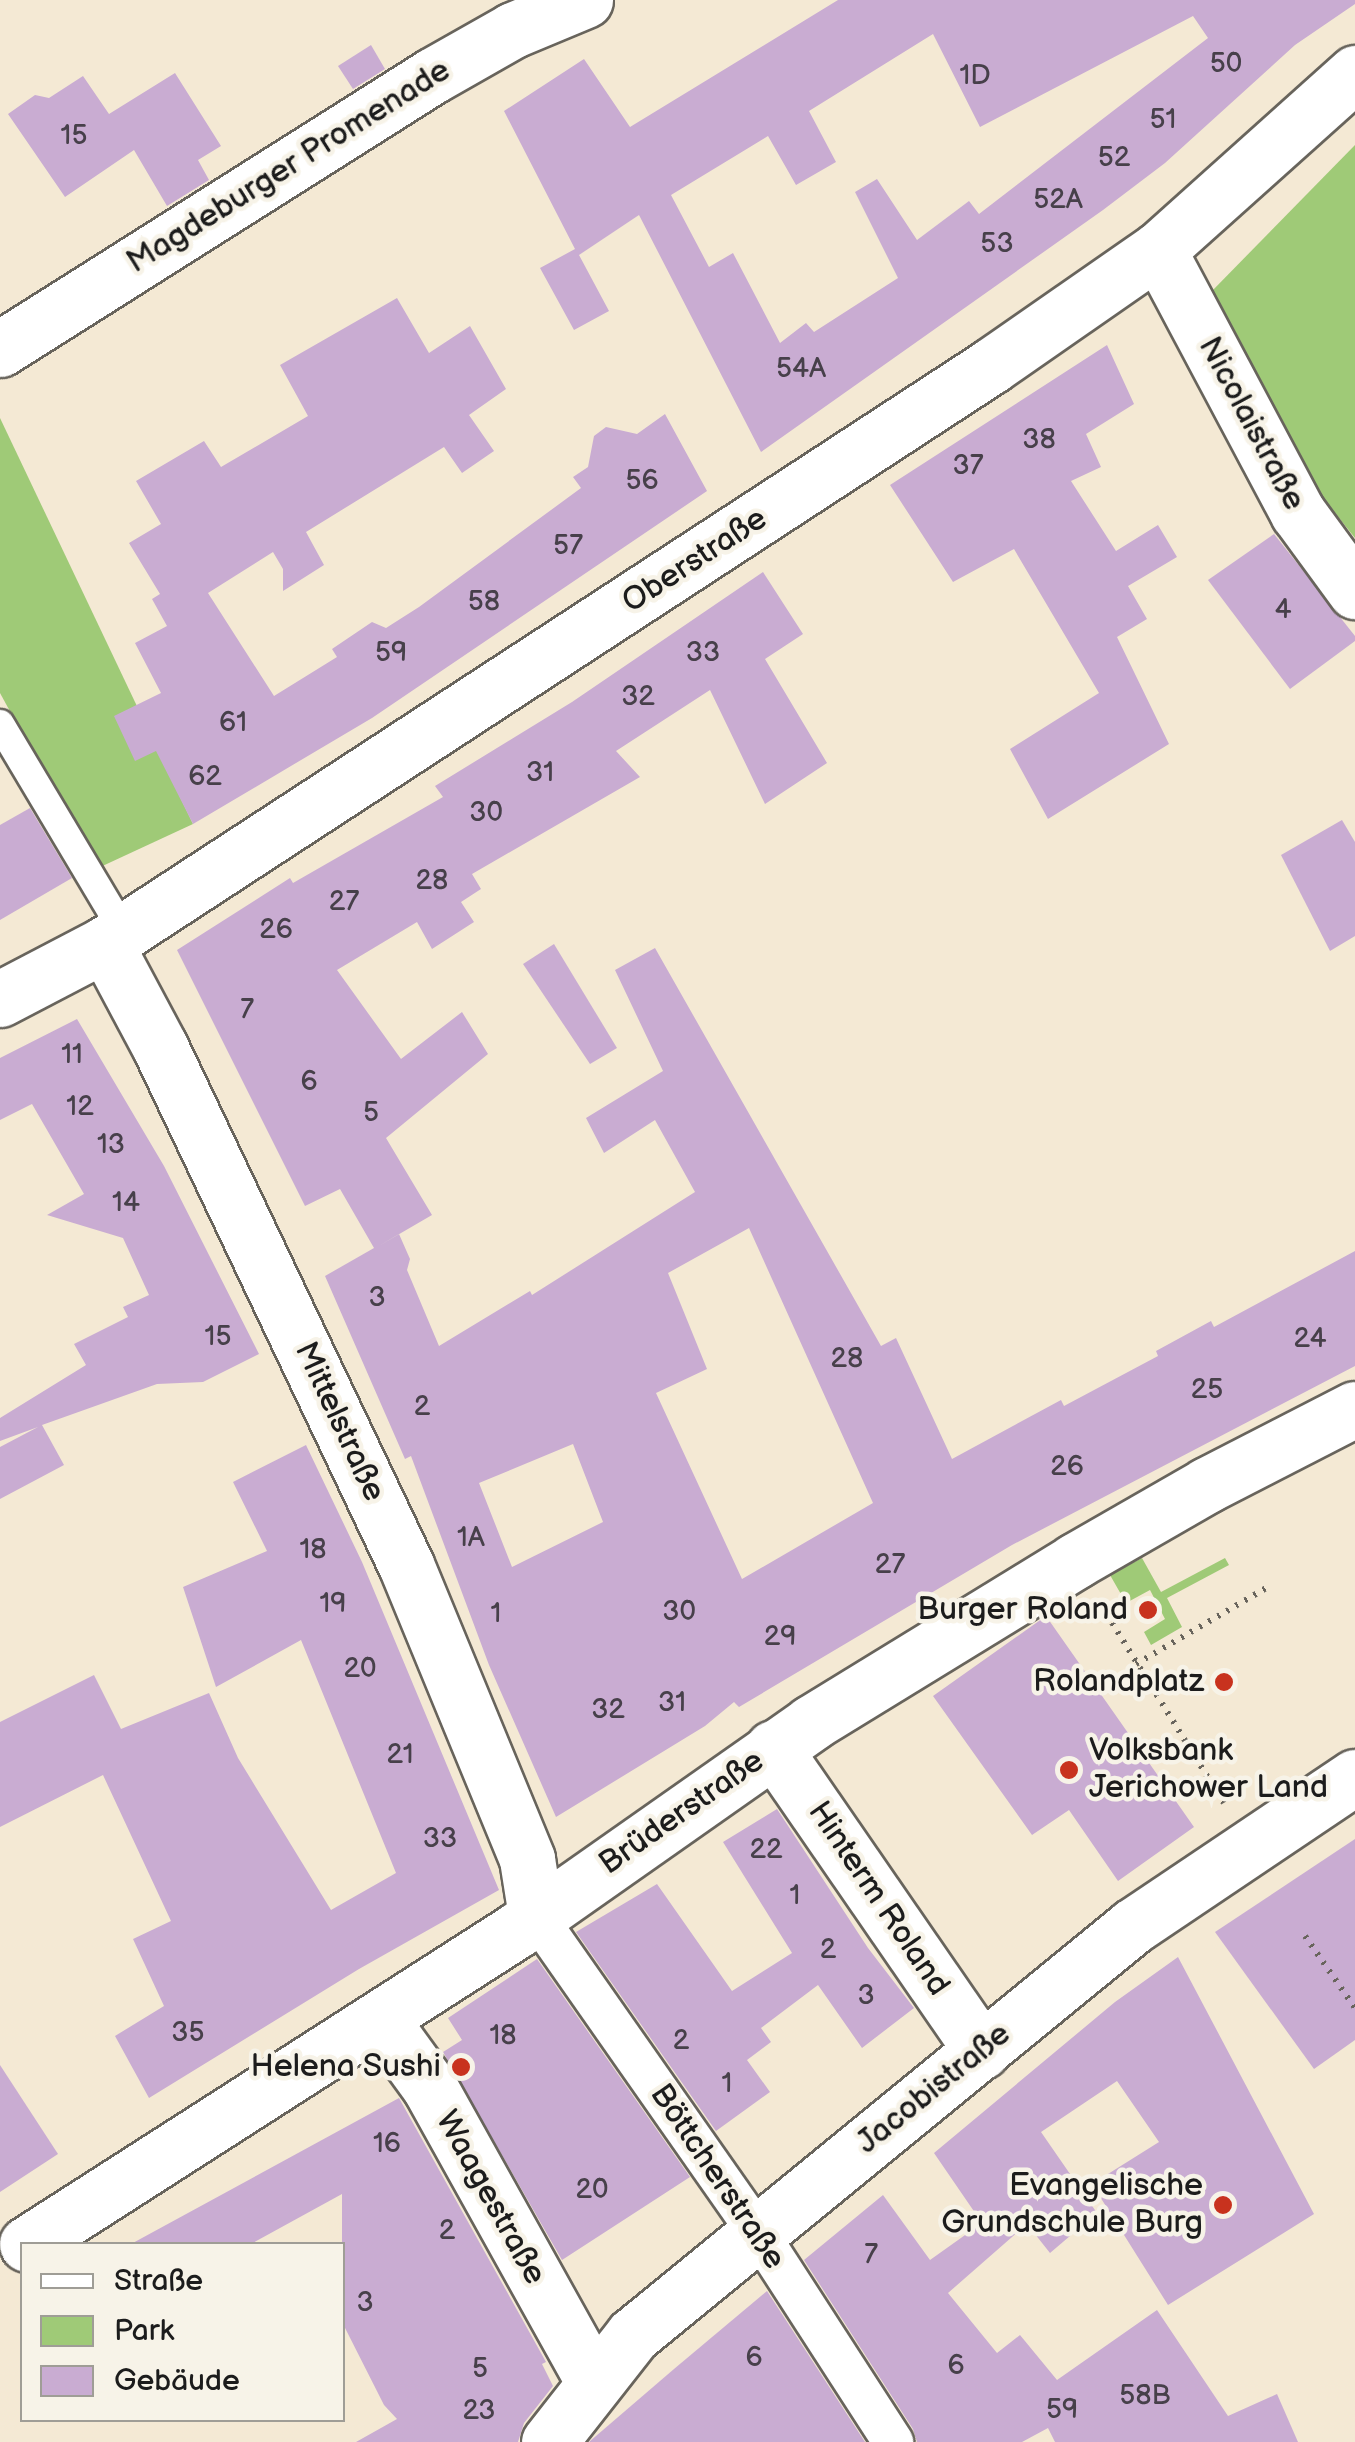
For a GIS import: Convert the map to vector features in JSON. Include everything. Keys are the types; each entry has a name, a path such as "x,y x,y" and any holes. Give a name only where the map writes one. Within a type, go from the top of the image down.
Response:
{"street":[{"name":"Magdeburger Promenade","path":"0,349 432,76 512,30 586,0"},
{"name":"Oberstraße","path":"0,999 115,938 991,366 1158,250 1229,191 1355,73"},
{"name":"Nicolaistraße","path":"1158,250 1298,513 1355,591"},
{"name":"Mittelstraße","path":"115,938 168,1065 406,1565 527,1859 536,1916"},
{"name":"Brüderstraße","path":"30,2242 380,2020 536,1916 774,1748 1076,1561 1207,1485 1355,1409"},
{"name":"Hinterm Roland","path":"774,1748 982,2050"},
{"name":"Jacobistraße","path":"548,2442 633,2335 1133,1926 1355,1777"},
{"name":"Böttcherstraße","path":"536,1916 758,2234 893,2442"},
{"name":"Waagestraße","path":"380,2020 429,2086 593,2381"}],"lane":[{"name":"Mittelstraße","path":"0,724 115,938"}],"path":[{"path":"1076,1561 1250,1845"},
{"path":"1136,1664 1266,1588"},
{"path":"1305,1936 1355,2008"}],"green space":[{"path":"1355,145 1355,538 1323,498 1212,291"},
{"path":"0,418 193,824 96,869 0,693"},
{"path":"1142,1558 1161,1592 1225,1558 1229,1565 1167,1598 1182,1627 1151,1645 1144,1632 1165,1619 1150,1590 1126,1603 1110,1575"}],"building":[{"path":"838,0 1355,0 1355,4 1295,45 1165,163 761,452 639,215 579,255 609,311 574,330 540,268 575,249 504,111 584,59 630,127","holes":["1193,16 1208,38 979,214 969,201 917,240 877,179 855,192 898,278 814,332 806,323 780,343 733,253 709,267 671,195 768,136 796,185 836,162 809,111 933,34 980,127"]},
{"path":"371,45 385,69 353,89 338,66"},
{"path":"175,73 221,146 198,160 209,180 167,206 134,150 65,197 8,114 35,95 49,98 83,76 109,114"},
{"path":"397,298 429,353 470,326 506,389 469,415 494,451 462,473 444,447 306,532 324,565 283,591 283,569 273,552 208,593 274,696 337,657 332,649 372,622 386,628 419,607 581,488 573,477 588,467 594,436 606,427 637,434 665,414 707,491 372,718 193,824 156,751 135,761 114,716 161,693 135,643 167,626 152,599 160,594 129,543 161,524 136,481 204,441 221,467 308,416 280,365"},
{"path":"1107,345 1134,404 1086,434 1101,467 1071,481 1116,551 1158,525 1177,557 1128,586 1147,619 1117,637 1169,744 1048,819 1010,749 1099,693 1014,549 953,582 890,485"},
{"path":"1274,534 1355,636 1355,641 1290,689 1208,580"},
{"path":"763,572 803,634 765,659 827,763 765,804 710,690 616,751 640,777 472,874 481,889 461,902 474,922 432,949 417,922 337,970 401,1059 462,1012 488,1054 386,1138 432,1215 399,1234 410,1259 407,1270 439,1346 530,1291 532,1295 695,1192 655,1120 604,1153 586,1118 663,1071 615,970 655,948 881,1346 896,1338 952,1459 1061,1400 1064,1406 1158,1356 1156,1351 1211,1321 1214,1327 1355,1251 1355,1366 1012,1545 739,1707 734,1702 705,1726 556,1817 489,1665 411,1456 405,1459 325,1276 374,1248 340,1189 305,1206 177,950 290,878 293,883 443,797 435,786 572,702","holes":["749,1228 873,1503 742,1579 656,1393 707,1369 668,1273","573,1444 603,1522 512,1567 479,1483"]},
{"path":"30,808 72,878 0,920 0,825"},
{"path":"1342,820 1355,842 1355,936 1330,951 1281,855"},
{"path":"554,944 617,1048 590,1064 523,964"},
{"path":"77,1019 164,1166 259,1354 203,1382 157,1384 42,1425 64,1465 0,1499 0,1447 38,1427 0,1441 0,1418 86,1365 74,1344 128,1317 123,1307 149,1295 123,1238 47,1215 84,1194 32,1104 0,1120 0,1058"},
{"path":"306,1445 362,1562 499,1890 359,1969 149,2098 115,2036 164,2006 133,1939 171,1921 103,1775 0,1827 0,1722 94,1675 121,1729 209,1693 238,1758 331,1910 396,1873 301,1640 216,1687 183,1587 267,1551 233,1482"},
{"name":"Volksbank Jerichower Land","path":"1046,1616 1194,1827 1118,1881 1069,1810 1032,1835 933,1696"},
{"path":"777,1809 868,1948 914,2008 862,2048 818,1985 761,2028 771,2042 747,2060 770,2092 716,2131 576,1932 657,1884 732,1991 792,1953 723,1842"},
{"path":"1355,1839 1355,2040 1314,2069 1215,1932"},
{"path":"1178,1957 1314,2214 1168,2305 1092,2184 1159,2142 1117,2081 1041,2132 1097,2213 1050,2253 1027,2224 948,2293 997,2353 1020,2335 1057,2380 1157,2310 1228,2416 1277,2394 1298,2442 1055,2442 1048,2428 1022,2442 917,2442 913,2429 804,2260 883,2195 930,2260 982,2223 934,2153 1115,2002"},
{"path":"537,1959 690,2177 562,2260 443,2052 462,2040 448,2018"},
{"path":"0,2065 58,2154 0,2192"},
{"path":"399,2098 546,2362 542,2364 553,2386 524,2423 518,2442 356,2442 397,2419 384,2405 345,2328 342,2194 255,2242 135,2242"},
{"path":"767,2291 865,2442 589,2442 674,2369"}],"place":[{"name":"Burger Roland","path":"1148,1610"},
{"name":"Rolandplatz","path":"1224,1682"},
{"name":"Volksbank Jerichower Land","path":"1069,1770"},
{"name":"Helena Sushi","path":"461,2067"},
{"name":"Evangelische Grundschule Burg","path":"1223,2205"}]}
